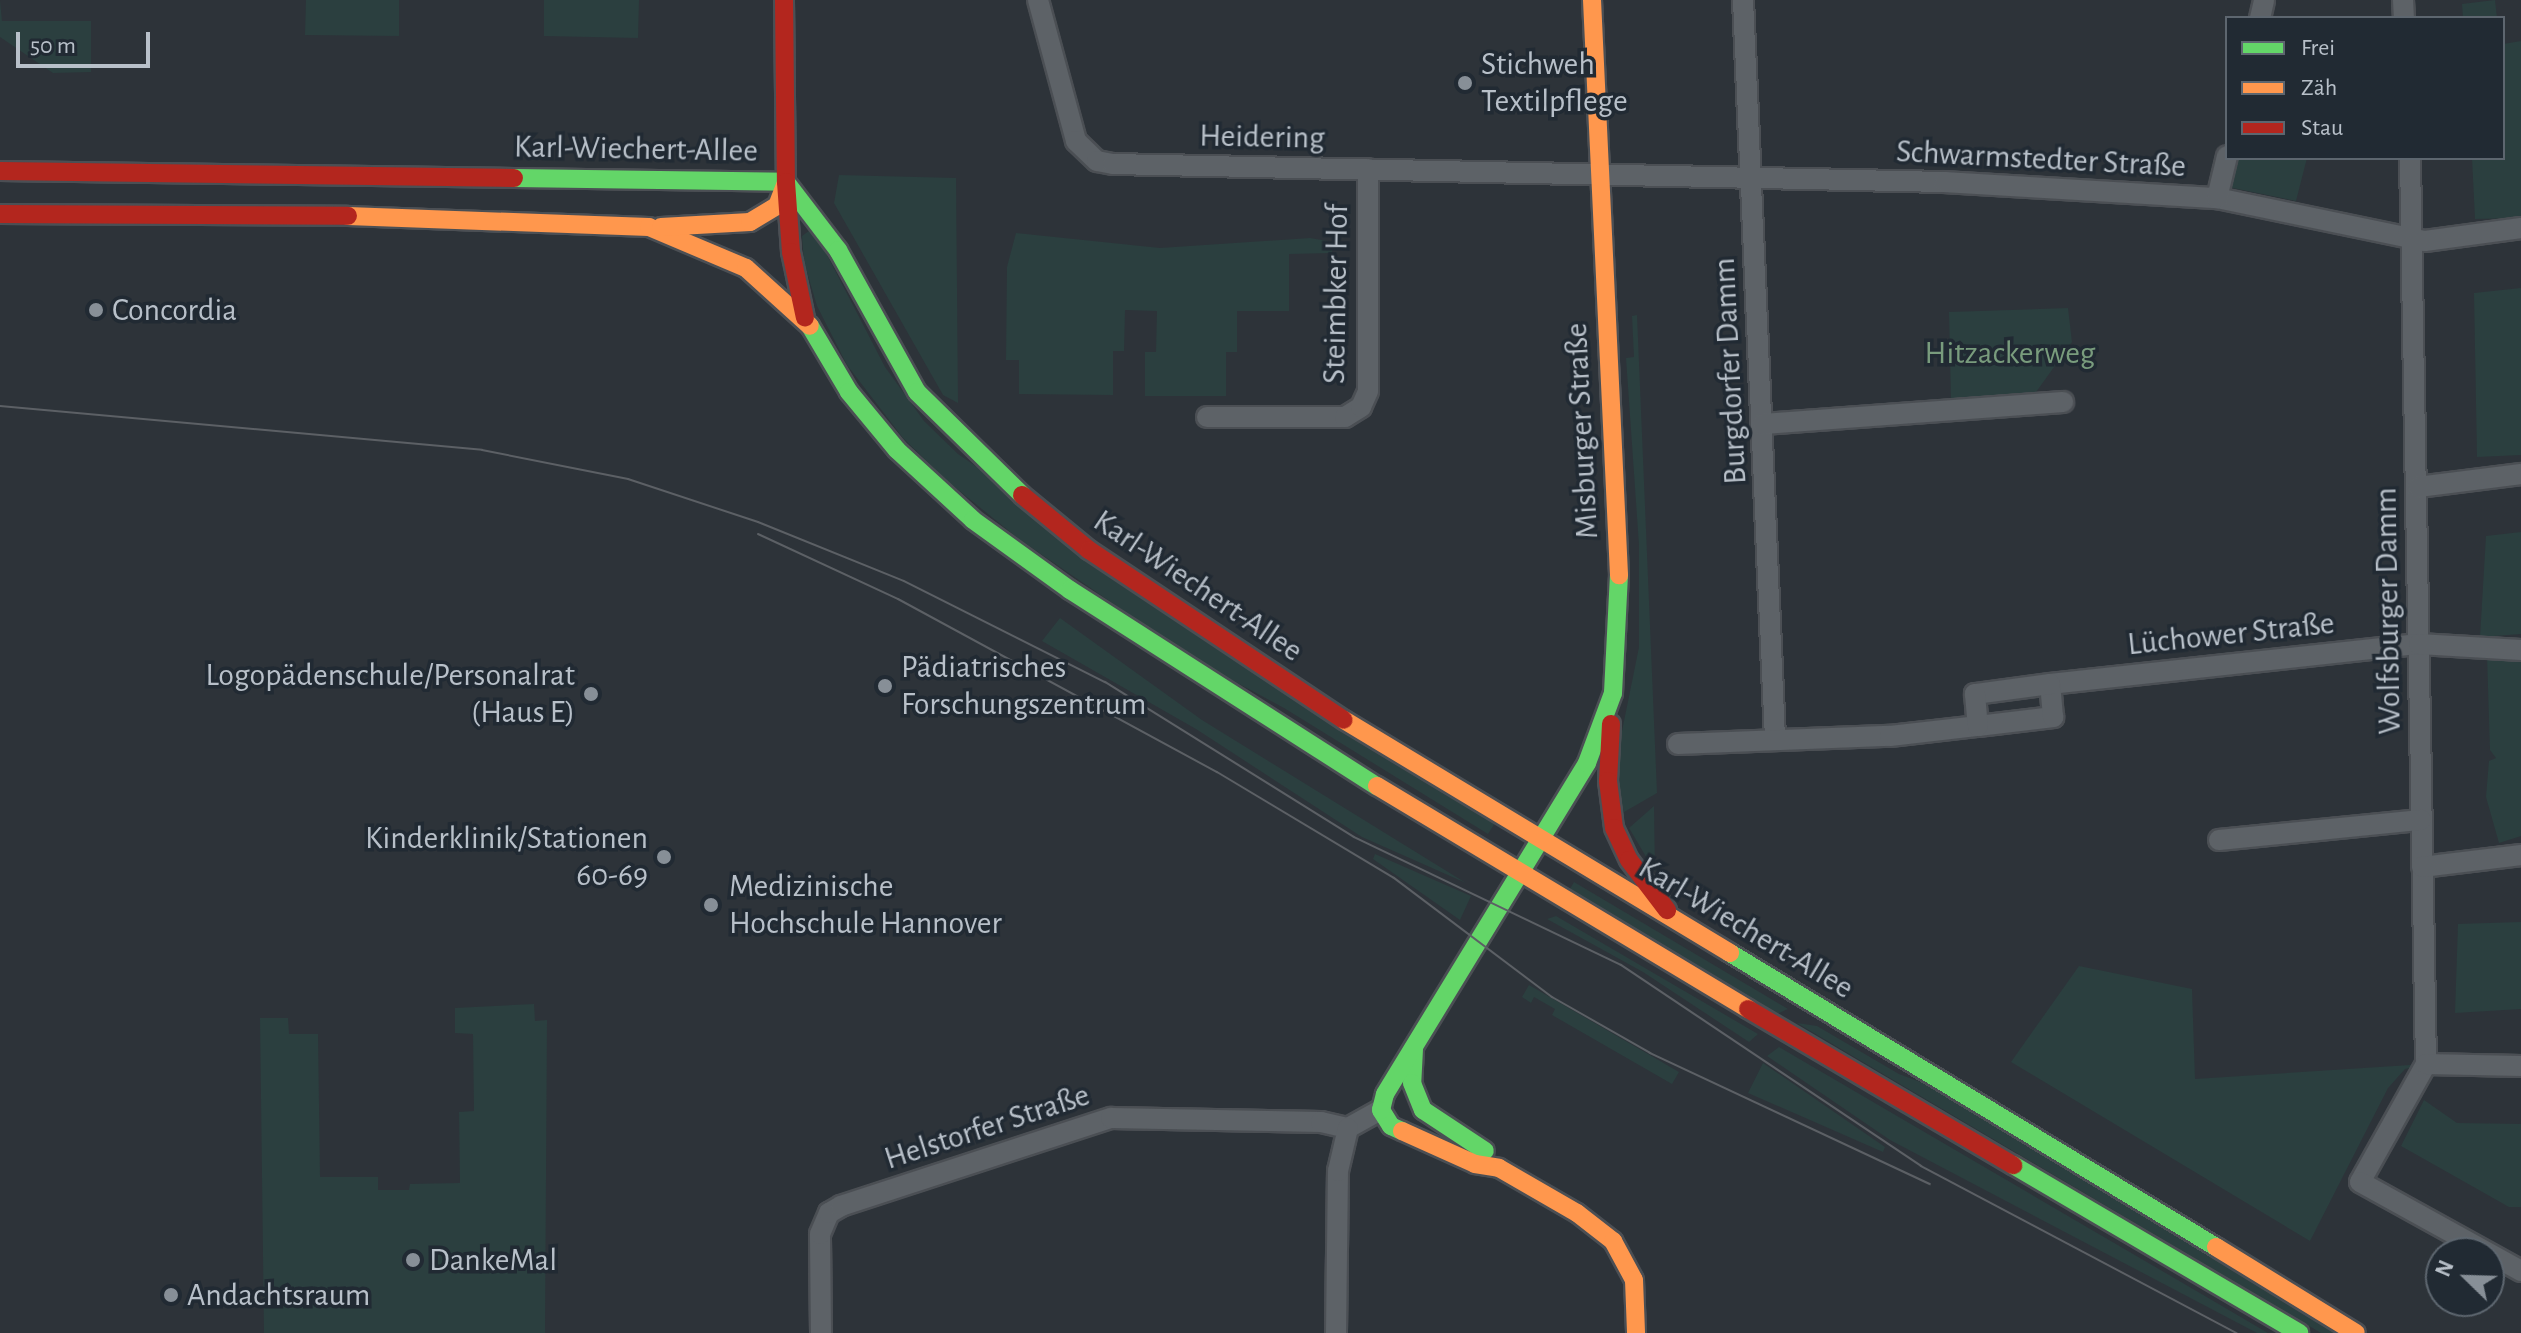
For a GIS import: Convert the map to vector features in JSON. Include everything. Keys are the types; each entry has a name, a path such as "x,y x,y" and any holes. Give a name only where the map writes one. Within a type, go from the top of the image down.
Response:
{"main road":[{"path":"784,0 786,182 791,252 805,318"},
{"name":"Misburger Straße","path":"1381,1110 1385,1094 1587,763 1613,693 1620,606 1592,0"},
{"name":"Karl-Wiechert-Allee","path":"0,171 786,182 838,250 917,392 957,438 1039,511 1252,661 1540,841 2356,1333"},
{"path":"247,175 248,216"},
{"path":"0,214 248,216 649,227 740,226 766,216 786,182"},
{"path":"649,227 746,268 805,318 858,404 897,450 973,520 1187,669 1520,876 2299,1333"},
{"path":"1613,693 1608,781 1614,828 1629,860 1674,921"},
{"path":"1414,1048 1412,1083 1423,1110 1483,1148 1499,1168"},
{"path":"1381,1110 1391,1126 1475,1164 1499,1168 1577,1213 1613,1241 1634,1280 1636,1333"}],"street":[{"name":"Heidering","path":"1038,0 1076,141 1097,161 1601,176"},
{"name":"Burgdorfer Damm","path":"1743,0 1775,740"},
{"path":"2217,198 2226,160"},
{"name":"Wolfsburger Damm","path":"2410,160 2426,1064"},
{"name":"Steimbker Hof","path":"1207,417 1345,417 1361,407 1368,391 1368,169"},
{"name":"Schwarmstedter Straße","path":"1601,176 1945,182 2217,198 2413,238 2521,228"},
{"path":"1763,424 2063,402"},
{"path":"2418,487 2521,474"},
{"name":"Lüchower Straße","path":"1978,726 1975,694 2419,644 2521,650"},
{"path":"1678,744 1978,726 2053,717 2050,684"},
{"path":"2219,840 2421,820"},
{"path":"2422,867 2521,855"},
{"path":"2517,1266 2360,1182 2426,1064 2521,1066"},
{"path":"1336,1333 1338,1171 1348,1128 1381,1110"},
{"name":"Helstorfer Straße","path":"821,1333 820,1234 829,1213 841,1206 1111,1118 1321,1122 1348,1128"}],"green space":[{"path":"0,0 2,21 91,21 91,72 53,73 0,37"},
{"path":"306,0 399,0 399,36 305,35"},
{"path":"544,0 639,0 638,38 544,36"},
{"path":"2495,0 2497,16 2463,16 2462,4"},
{"path":"2521,41 2521,218 2475,219 2472,160 2505,160 2505,44"},
{"path":"2231,160 2306,160 2296,201 2223,186"},
{"path":"839,175 956,178 958,403 943,395 834,203"},
{"path":"813,228 885,367 924,421 958,454 1495,823 1488,834 1284,708 1200,663 1019,539 946,480 903,438 847,365 817,306 804,262 802,236"},
{"path":"1016,233 1160,248 1310,238 1333,242 1332,253 1289,254 1289,311 1237,311 1237,352 1226,352 1226,396 1145,396 1145,352 1156,352 1157,311 1125,310 1124,351 1113,351 1113,395 1019,394 1019,360 1006,360 1007,267"},
{"path":"2521,288 2521,455 2477,457 2474,293"},
{"name":"Hitzackerweg","path":"2068,308 2072,342 2034,395 1951,399 1949,312"},
{"path":"1637,315 1657,793 1619,815 1620,741 1639,647 1639,545 1626,358 1634,357 1632,316"},
{"path":"2521,532 2521,634 2480,637 2486,536"},
{"path":"1060,618 1202,720 1466,883 1362,837 1196,729 1042,641"},
{"path":"2487,656 2521,659 2521,836 2499,843 2486,797 2489,761 2496,758 2490,750"},
{"path":"1654,806 1655,872 1629,828"},
{"path":"1375,854 1471,896 1460,920 1373,859"},
{"path":"1574,882 1788,1009 1777,1014 1568,892"},
{"path":"1556,916 1758,1034 1749,1042 1643,972 1547,919"},
{"path":"2521,922 2521,1009 2455,1013 2458,924"},
{"path":"2079,966 2192,989 2195,1079 2426,1064 2405,1069 2388,1088 2310,1241 2011,1062"},
{"path":"1529,985 1679,1072 1672,1084 1552,1015 1555,1009 1534,997 1531,1003 1522,997"},
{"path":"534,1004 535,1021 547,1020 545,1333 264,1333 260,1018 288,1018 289,1034 318,1034 320,1177 378,1177 378,1190 409,1190 410,1184 460,1183 459,1112 474,1111 473,1034 455,1033 455,1008"},
{"path":"1797,1023 1817,1026 1899,1074 1939,1089 2338,1333 2321,1333"},
{"path":"1779,1047 2268,1333 2257,1333 1890,1140 1767,1056"},
{"path":"1763,1063 1885,1147 1883,1152 1748,1093"},
{"path":"2424,1100 2457,1123 2521,1124 2521,1207 2509,1207 2401,1146"}],"tram line":[{"path":"0,406 482,450 628,479 758,522 904,581 1105,682 1354,837 1621,965 1921,1166 2237,1333"},
{"path":"758,534 898,599 1217,772 1394,878 1552,997 1650,1053 1930,1184"}],"traffic: fast":[{"path":"514,178 786,182 838,250 917,392 1022,495"},
{"path":"810,326 849,392 897,450 973,520 1070,590 1377,786"},
{"path":"1402,1131 1391,1126 1381,1110 1385,1094 1587,763 1613,693 1619,575"},
{"path":"1730,953 2216,1247"},
{"path":"1414,1049 1412,1083 1423,1110 1485,1151"},
{"path":"2013,1165 2299,1333"}],"traffic: slow":[{"path":"1592,0 1619,575"},
{"path":"661,227 750,222 777,206 786,183"},
{"path":"348,216 649,227 746,268 810,326"},
{"path":"1344,720 1730,953"},
{"path":"1377,786 1748,1009"},
{"path":"1402,1131 1475,1164 1499,1168 1577,1213 1613,1241 1634,1280 1636,1333"},
{"path":"2216,1247 2356,1333"}],"traffic: jam":[{"path":"784,0 786,182 791,252 805,318"},
{"path":"0,171 514,178"},
{"path":"0,214 348,216"},
{"path":"1022,495 1089,550 1344,720"},
{"path":"1611,724 1608,781 1614,828 1629,860 1667,910"},
{"path":"1748,1009 2013,1165"}],"place":[{"name":"Stichweh Textilpflege","path":"1465,83"},
{"name":"Concordia","path":"96,310"},
{"name":"Pädiatrisches Forschungszentrum","path":"885,686"},
{"name":"Logopädenschule/Personalrat (Haus E)","path":"591,694"},
{"name":"Kinderklinik/Stationen 60-69","path":"664,857"},
{"name":"Medizinische Hochschule Hannover","path":"711,905"},
{"name":"DankeMal","path":"413,1260"},
{"name":"Andachtsraum","path":"171,1295"}]}
